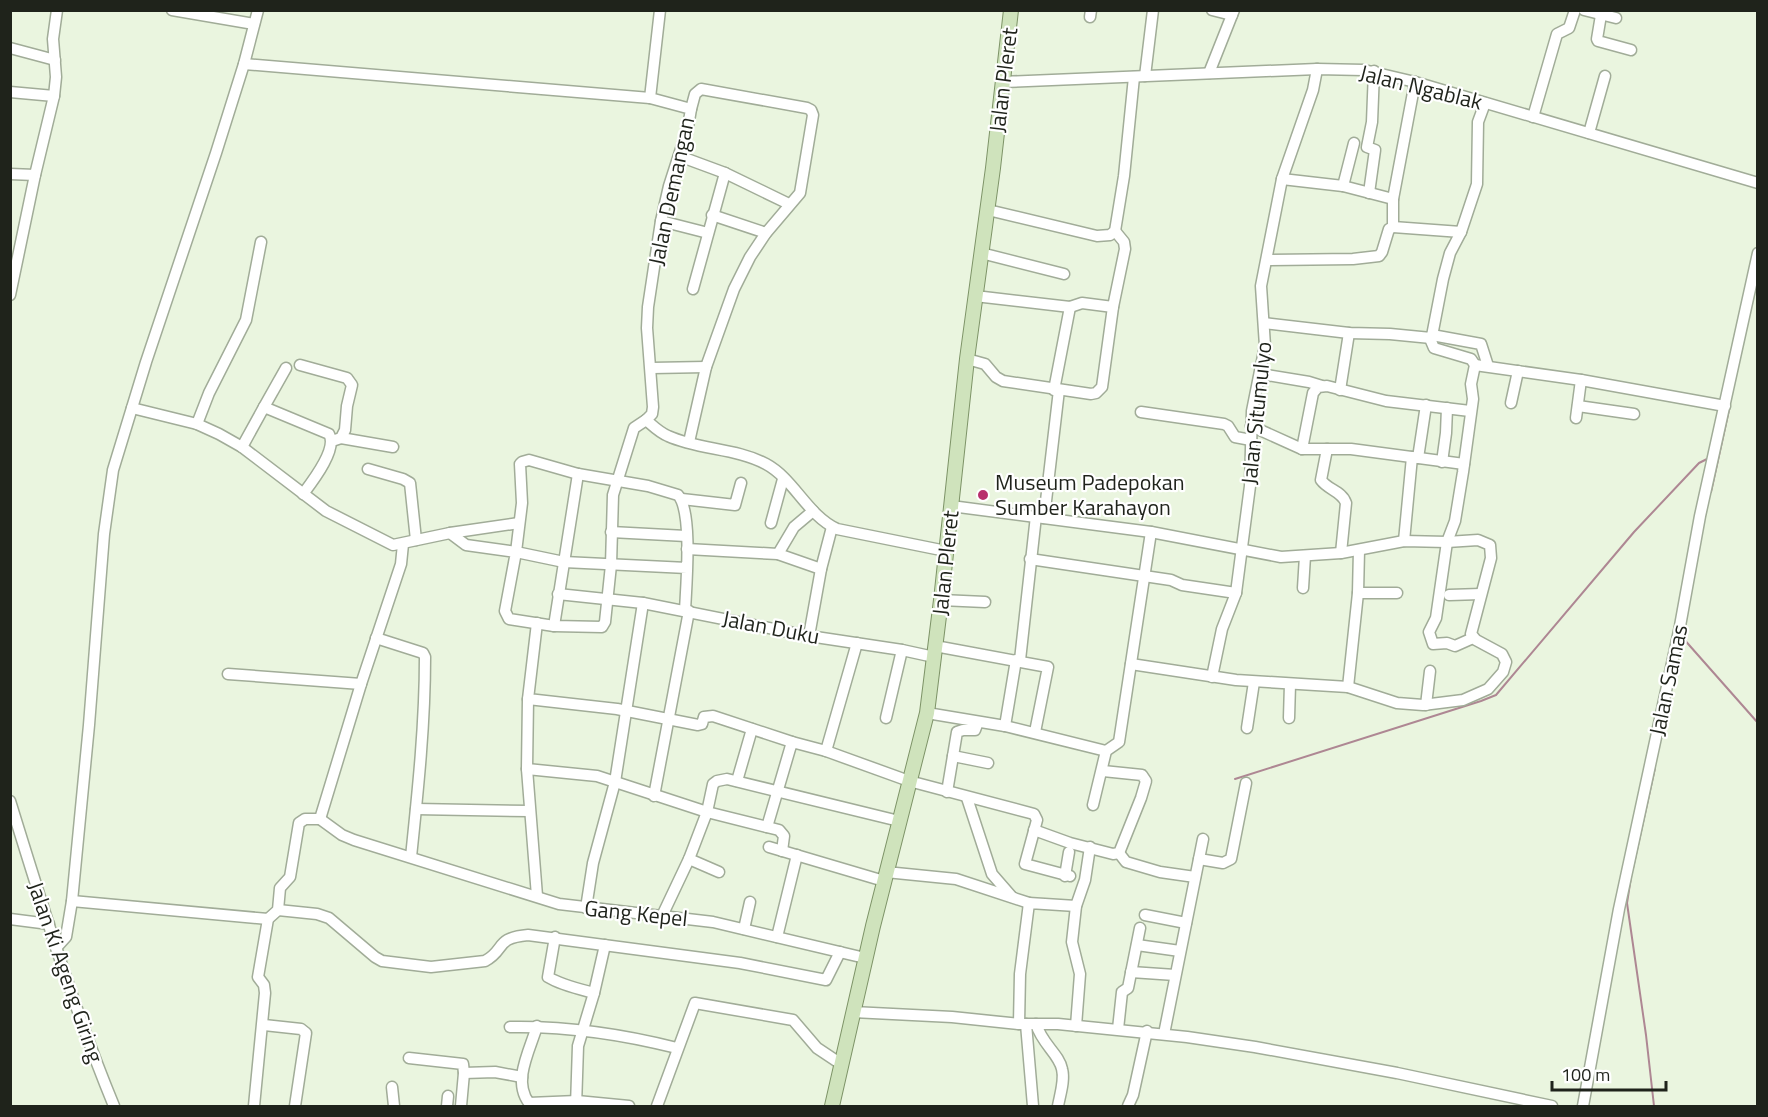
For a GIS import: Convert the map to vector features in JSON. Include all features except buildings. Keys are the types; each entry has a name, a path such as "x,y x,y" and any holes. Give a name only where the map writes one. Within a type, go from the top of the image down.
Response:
{"main road":[{"name":"Jalan Pleret","path":"832,1107 865,958 927,713 975,296 988,210 1011,10"}],"street":[{"path":"10,295 54,96 56,76 53,39 57,10"},
{"path":"172,10 254,24"},
{"path":"56,948 66,937 72,901 104,534 113,470 244,64 258,10"},
{"name":"Jalan Demangan","path":"646,420 652,414 653,407 648,314 661,221 670,179 688,127 691,109 650,98 660,10"},
{"path":"988,210 1097,236 1110,235 1114,231 1153,10"},
{"path":"1209,73 1233,13 1212,10"},
{"path":"1533,117 1557,34 1569,28 1575,10"},
{"path":"1584,10 1616,18"},
{"path":"1602,15 1598,41 1631,50"},
{"path":"10,48 55,60"},
{"path":"244,64 650,98"},
{"name":"Jalan Ngablak","path":"1003,82 1348,68 1374,71 1758,183"},
{"name":"Jalan Situmulyo","path":"1212,677 1222,629 1236,593 1242,549 1250,486 1251,426 1265,346 1261,292 1282,179 1313,90 1317,69"},
{"path":"1370,193 1375,150 1367,147 1372,122 1374,71"},
{"path":"1589,133 1605,76"},
{"path":"1393,227 1394,199 1415,82"},
{"path":"689,442 706,367 734,289 766,232 800,193 813,114 811,110 701,89 695,93 691,109"},
{"path":"10,92 54,96"},
{"path":"1473,638 1453,646 1447,643 1432,644 1429,634 1437,618 1447,542 1455,521 1473,399 1471,384 1475,365 1471,359 1434,348 1432,337 1450,253 1461,232 1477,184 1478,122 1485,103"},
{"path":"1342,186 1354,143"},
{"path":"679,156 725,172 789,204"},
{"path":"693,290 725,172"},
{"path":"10,174 35,175"},
{"path":"1282,179 1342,186 1394,199"},
{"path":"712,214 766,232"},
{"path":"661,221 708,233"},
{"path":"1267,260 1353,259 1378,256 1382,252 1389,229 1393,227 1461,232"},
{"path":"968,359 985,364 996,377 1003,381 1091,394 1099,391 1102,387 1113,307 1125,249 1124,242 1114,231"},
{"path":"10,233 22,235"},
{"path":"197,424 209,393 246,320 261,242"},
{"path":"981,253 1064,274"},
{"name":"Jalan Samas","path":"1583,1107 1619,909 1680,626 1700,516 1758,254"},
{"path":"975,296 1070,308 1082,303 1113,307"},
{"path":"1005,726 1018,660 1030,559 1040,517 1056,390 1070,308"},
{"path":"1264,323 1349,333 1432,337 1481,344 1488,366"},
{"path":"1340,390 1349,333"},
{"path":"300,365 351,381 352,385 345,430 303,494"},
{"path":"1475,365 1581,380 1725,406"},
{"path":"652,368 706,367"},
{"path":"242,447 286,368"},
{"path":"1511,403 1518,370"},
{"path":"1261,374 1309,382 1386,400 1470,411"},
{"path":"1576,418 1581,380"},
{"path":"1302,449 1313,393 1322,386"},
{"path":"1404,541 1415,458 1426,405"},
{"path":"1578,406 1634,414"},
{"path":"264,407 329,434 337,440 393,447"},
{"path":"132,408 197,424 242,447 326,511 386,543 403,544 450,533 519,523"},
{"path":"1442,462 1447,408"},
{"path":"1141,412 1224,424 1235,437 1251,440"},
{"path":"741,483 735,505 682,499 673,492 616,480 578,474 529,460 522,462 520,468 522,502 505,614 509,619 554,626 602,627 605,622 608,599 613,495 616,480 634,428 646,420 665,435 768,465 813,512 832,527 851,533 946,551"},
{"path":"1251,426 1302,449 1351,449 1464,464"},
{"path":"1327,448 1321,480 1323,484 1343,496 1346,502 1341,554"},
{"path":"368,469 410,483 416,540"},
{"path":"554,626 578,474"},
{"path":"771,523 783,479"},
{"path":"654,796 687,611 687,549 685,508 682,499"},
{"path":"951,506 1151,532 1281,557 1341,554 1404,541 1478,540 1490,545 1491,558 1471,630 1473,638 1502,654 1505,658 1503,672 1496,683 1479,694 1463,700 1426,705 1397,703 1348,687 1254,682 1131,664"},
{"path":"778,554 794,527 813,512"},
{"path":"808,636 832,527"},
{"path":"611,532 686,536"},
{"path":"1093,805 1106,751 1119,742 1151,532"},
{"path":"450,533 466,546 516,552 564,562 687,567"},
{"path":"254,1107 266,993 258,977 268,919 278,910 280,888 290,877 299,823 304,819 320,819 401,564 403,544"},
{"path":"687,549 778,554 821,569"},
{"path":"1348,687 1358,593 1359,550"},
{"path":"1303,588 1305,556"},
{"path":"1030,559 1175,581 1182,585 1236,593"},
{"path":"1358,593 1397,593"},
{"name":"Jalan Duku","path":"558,594 643,603 808,636 902,650 935,651 1018,660 1048,667 1035,732"},
{"path":"1449,595 1480,594"},
{"path":"941,600 985,602"},
{"path":"586,908 593,863 615,782 643,603"},
{"path":"537,623 528,699 527,769 537,896"},
{"path":"376,638 423,653 425,657 425,692 411,857"},
{"path":"826,751 857,643"},
{"path":"886,718 902,650"},
{"path":"1426,705 1430,671"},
{"path":"228,674 361,684"},
{"path":"1247,728 1254,682"},
{"path":"1289,718 1290,684"},
{"path":"528,699 626,710 698,725 702,724 704,717 713,716 826,751 909,781 1034,814 1037,819 1025,864 1067,876 1069,852"},
{"path":"927,713 1035,732 1106,751"},
{"path":"947,792 957,732 975,730 978,722"},
{"path":"737,781 752,729"},
{"path":"767,827 792,742"},
{"path":"953,756 988,763"},
{"path":"527,769 597,776 707,812 767,827 779,831 784,836 782,851"},
{"path":"1102,771 1142,775 1146,781 1119,853"},
{"path":"662,916 689,859 707,812 714,782 727,779 737,781 899,821"},
{"path":"1199,859 1223,863 1231,859 1246,783"},
{"path":"967,798 992,874 1014,899"},
{"name":"Jalan Ki Ageng Giring","path":"10,801 56,948 93,1055 114,1107"},
{"path":"416,809 529,811"},
{"name":"Gang Kepel","path":"320,819 347,837 559,904 713,921 865,958"},
{"path":"1034,830 1071,843 1113,854 1119,853"},
{"path":"1164,1034 1203,839"},
{"path":"769,847 885,876 949,878 1029,903 1076,906"},
{"path":"1076,1026 1080,974 1072,942 1076,906 1090,847"},
{"path":"1119,853 1126,862 1160,872 1195,878"},
{"path":"777,937 796,855"},
{"path":"689,859 719,872"},
{"path":"72,901 268,919"},
{"path":"744,929 750,902"},
{"path":"1029,903 1020,974 1027,1024 1033,1107"},
{"path":"278,910 316,914 329,918 375,957 382,960 431,967 485,961 493,956 503,942 518,936 555,937 740,963 826,980 840,952"},
{"path":"1145,915 1186,923"},
{"path":"10,919 49,924"},
{"path":"1118,1029 1122,992 1128,988 1140,928"},
{"path":"555,937 548,977 567,986 594,993"},
{"path":"577,1104 578,1046 594,993 604,945"},
{"path":"1137,945 1180,951"},
{"path":"1131,972 1175,975"},
{"path":"657,1107 692,1005 696,1003 793,1020 817,1048 841,1064"},
{"path":"853,1012 1147,1031 1255,1047 1386,1071 1552,1107"},
{"path":"1027,1024 1061,1066 1063,1076 1058,1107"},
{"path":"264,1025 301,1029 306,1033 296,1107"},
{"path":"537,1026 522,1077 522,1092 529,1103 629,1107"},
{"path":"510,1027 537,1026 582,1030 677,1048"},
{"path":"1128,1107 1133,1095 1147,1031"},
{"path":"409,1059 461,1063 464,1066 461,1107"},
{"path":"464,1073 495,1072 522,1077"},
{"path":"392,1087 393,1107"}],"waterway":[{"path":"1711,492 1729,410"},
{"path":"1235,779 1496,695 1634,532 1699,463 1711,457"},
{"path":"1682,637 1758,723"},
{"path":"1633,868 1655,768"},
{"path":"1631,877 1627,903 1654,1106"}],"place":[{"name":"Museum Padepokan Sumber Karahayon","path":"983,495"}]}
